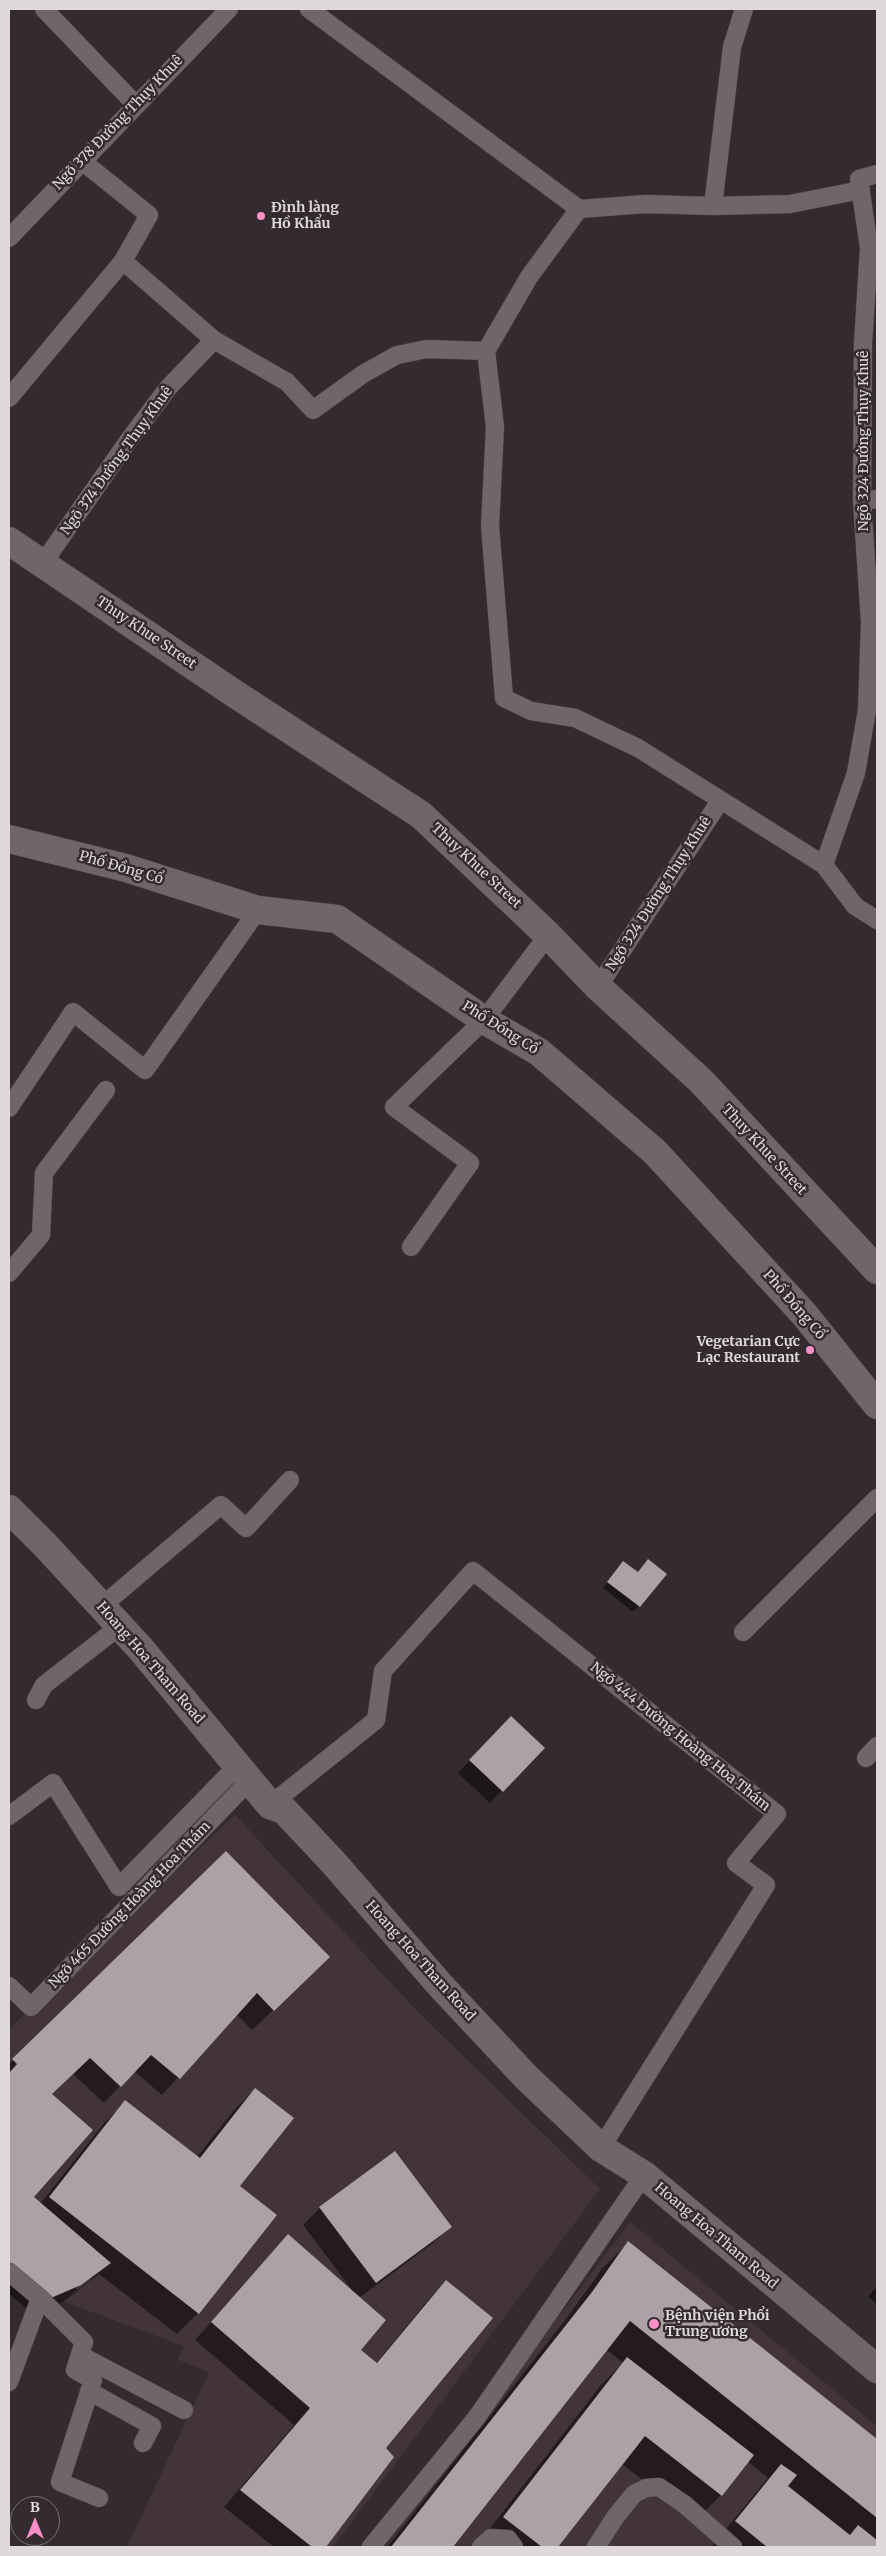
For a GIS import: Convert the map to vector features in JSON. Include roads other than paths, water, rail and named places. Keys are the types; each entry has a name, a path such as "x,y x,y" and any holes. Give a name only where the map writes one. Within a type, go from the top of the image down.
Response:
{"main road":[{"name":"Thuy Khue Street","path":"9,542 43,563 232,692 421,815 548,935 598,988 700,1081 877,1270"},
{"name":"Phố Đồng Cổ","path":"9,839 126,868 258,910 338,919 484,1020 539,1052 655,1152 804,1314 877,1405"},
{"name":"Hoang Hoa Tham Road","path":"9,1509 111,1616 270,1805 284,1810 507,2057 601,2148 644,2175 877,2369"}],"lane":[{"path":"44,9 135,104"},
{"name":"Ngõ 378 Đường Thụy Khuê","path":"9,238 135,104 229,9"},
{"path":"309,9 579,209 646,204 713,206 790,204 861,190 859,179 877,174"},
{"path":"713,206 732,47 744,9"},
{"path":"9,398 123,261 149,215 82,161"},
{"name":"Ngõ 324 Đường Thụy Khuê","path":"824,864 856,772 872,711 873,622 870,500 869,248 861,190"},
{"path":"579,209 529,277 486,351 494,427 490,526 504,698 531,711 575,718 638,748 720,801 824,864 855,906 877,920"},
{"path":"123,261 214,340 287,382 313,410 363,374 397,355 428,349 486,351"},
{"name":"Ngõ 374 Đường Thụy Khuê","path":"43,563 168,388 214,340"},
{"name":"Ngõ 324 Đường Thụy Khuê","path":"598,988 720,801"},
{"path":"9,1108 74,1012 145,1070 258,910"},
{"path":"410,1247 470,1163 394,1107 484,1020 548,935"},
{"path":"9,1273 41,1234 44,1173 106,1090"},
{"path":"36,1700 44,1685 221,1505 246,1528 290,1480"},
{"path":"743,1632 877,1498"},
{"name":"Ngõ 444 Đường Hoàng Hoa Thám","path":"270,1805 376,1720 383,1671 473,1571 777,1814 736,1863 766,1885 601,2148"},
{"path":"9,1816 53,1783 119,1887 243,1773"},
{"name":"Ngõ 465 Đường Hoàng Hoa Thám","path":"9,1986 31,2007 243,1773"},
{"path":"370,2547 477,2417 644,2175"},
{"path":"9,2272 40,2298 84,2342 75,2370 93,2380 60,2482 100,2498"},
{"path":"9,2382 40,2298"},
{"path":"80,2356 184,2410"},
{"path":"89,2391 152,2426 143,2443"},
{"path":"596,2547 616,2516 634,2494 646,2488 659,2487 684,2504 733,2547"},
{"path":"481,2547 492,2538 508,2540 514,2547"}],"place":[{"name":"Đình làng Hồ Khẩu","path":"261,216"},
{"name":"Vegetarian Cực Lạc Restaurant","path":"810,1350"},
{"name":"Bệnh viện Phổi Trung ương","path":"654,2324"}]}
